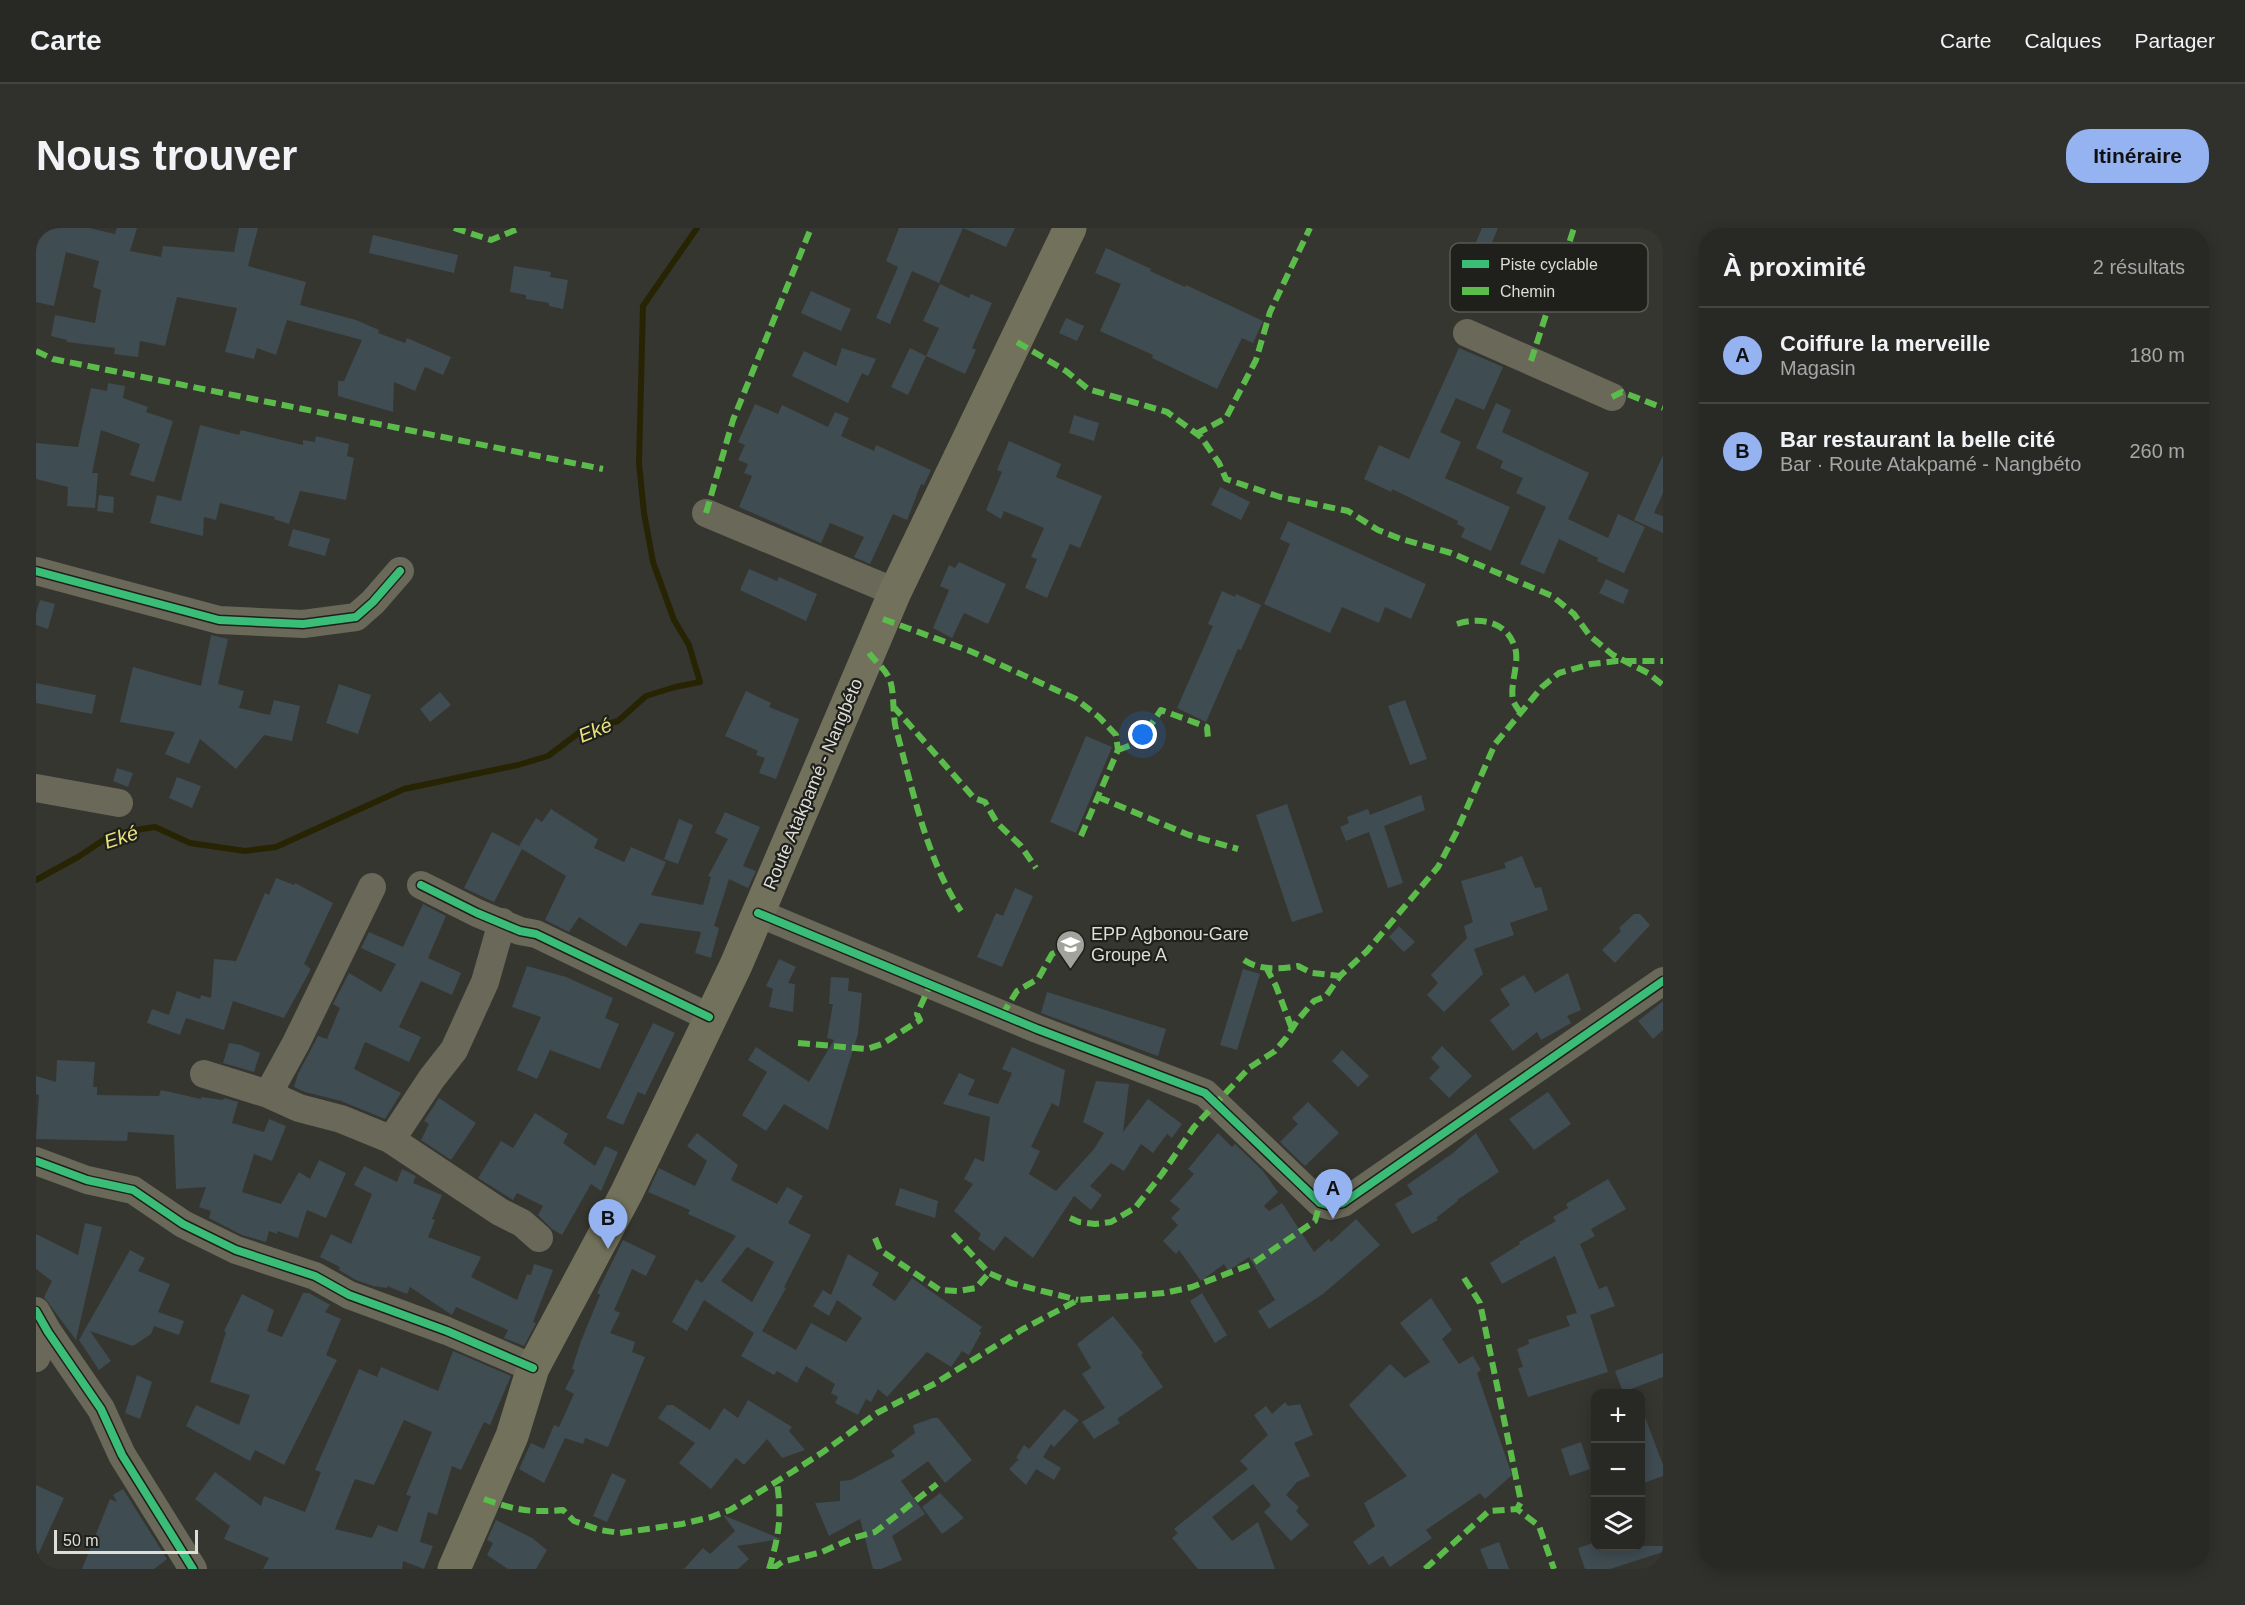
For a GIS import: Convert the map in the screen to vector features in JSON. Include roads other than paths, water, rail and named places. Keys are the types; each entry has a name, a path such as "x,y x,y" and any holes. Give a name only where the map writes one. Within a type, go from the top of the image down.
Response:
{"main road":[{"name":"Route Atakpamé - Nangbéto","path":"454,1569 512,1436 533,1368 627,1192 736,965 895,592 1070,228"}],"street":[{"path":"1467,333 1612,397"},
{"path":"706,513 895,592"},
{"path":"36,571 219,620 303,624 356,617 373,603 400,571"},
{"path":"36,788 119,803"},
{"path":"421,885 477,913 520,931 536,934 710,1017"},
{"path":"268,1094 296,1043 372,887"},
{"path":"758,913 1028,1026 1205,1093 1320,1203 1331,1206 1343,1203 1663,981"},
{"path":"390,1139 454,1050 485,982 502,922"},
{"path":"204,1074 268,1094 299,1108 341,1119 390,1139 500,1212 522,1223 539,1238"},
{"path":"36,1161 87,1180 133,1190 183,1224 236,1250 315,1276 349,1295 447,1331 533,1368"},
{"path":"36,1358 42,1321"},
{"path":"42,1321 100,1409 122,1455 193,1569"}],"waterway":[{"name":"Eké","path":"36,880 105,839 129,831 155,827 190,843 245,851 276,847 404,789 518,765 548,756 580,732 618,721 646,696 700,682 689,645 674,620 653,562 644,513 639,463 643,306 697,228"}],"place":[{"name":"EPP Agbonou-Gare Groupe A","path":"1070,970"},
{"name":"Coiffure la merveille","path":"1333,1219"},
{"name":"Bar restaurant la belle cité","path":"608,1249"}]}
